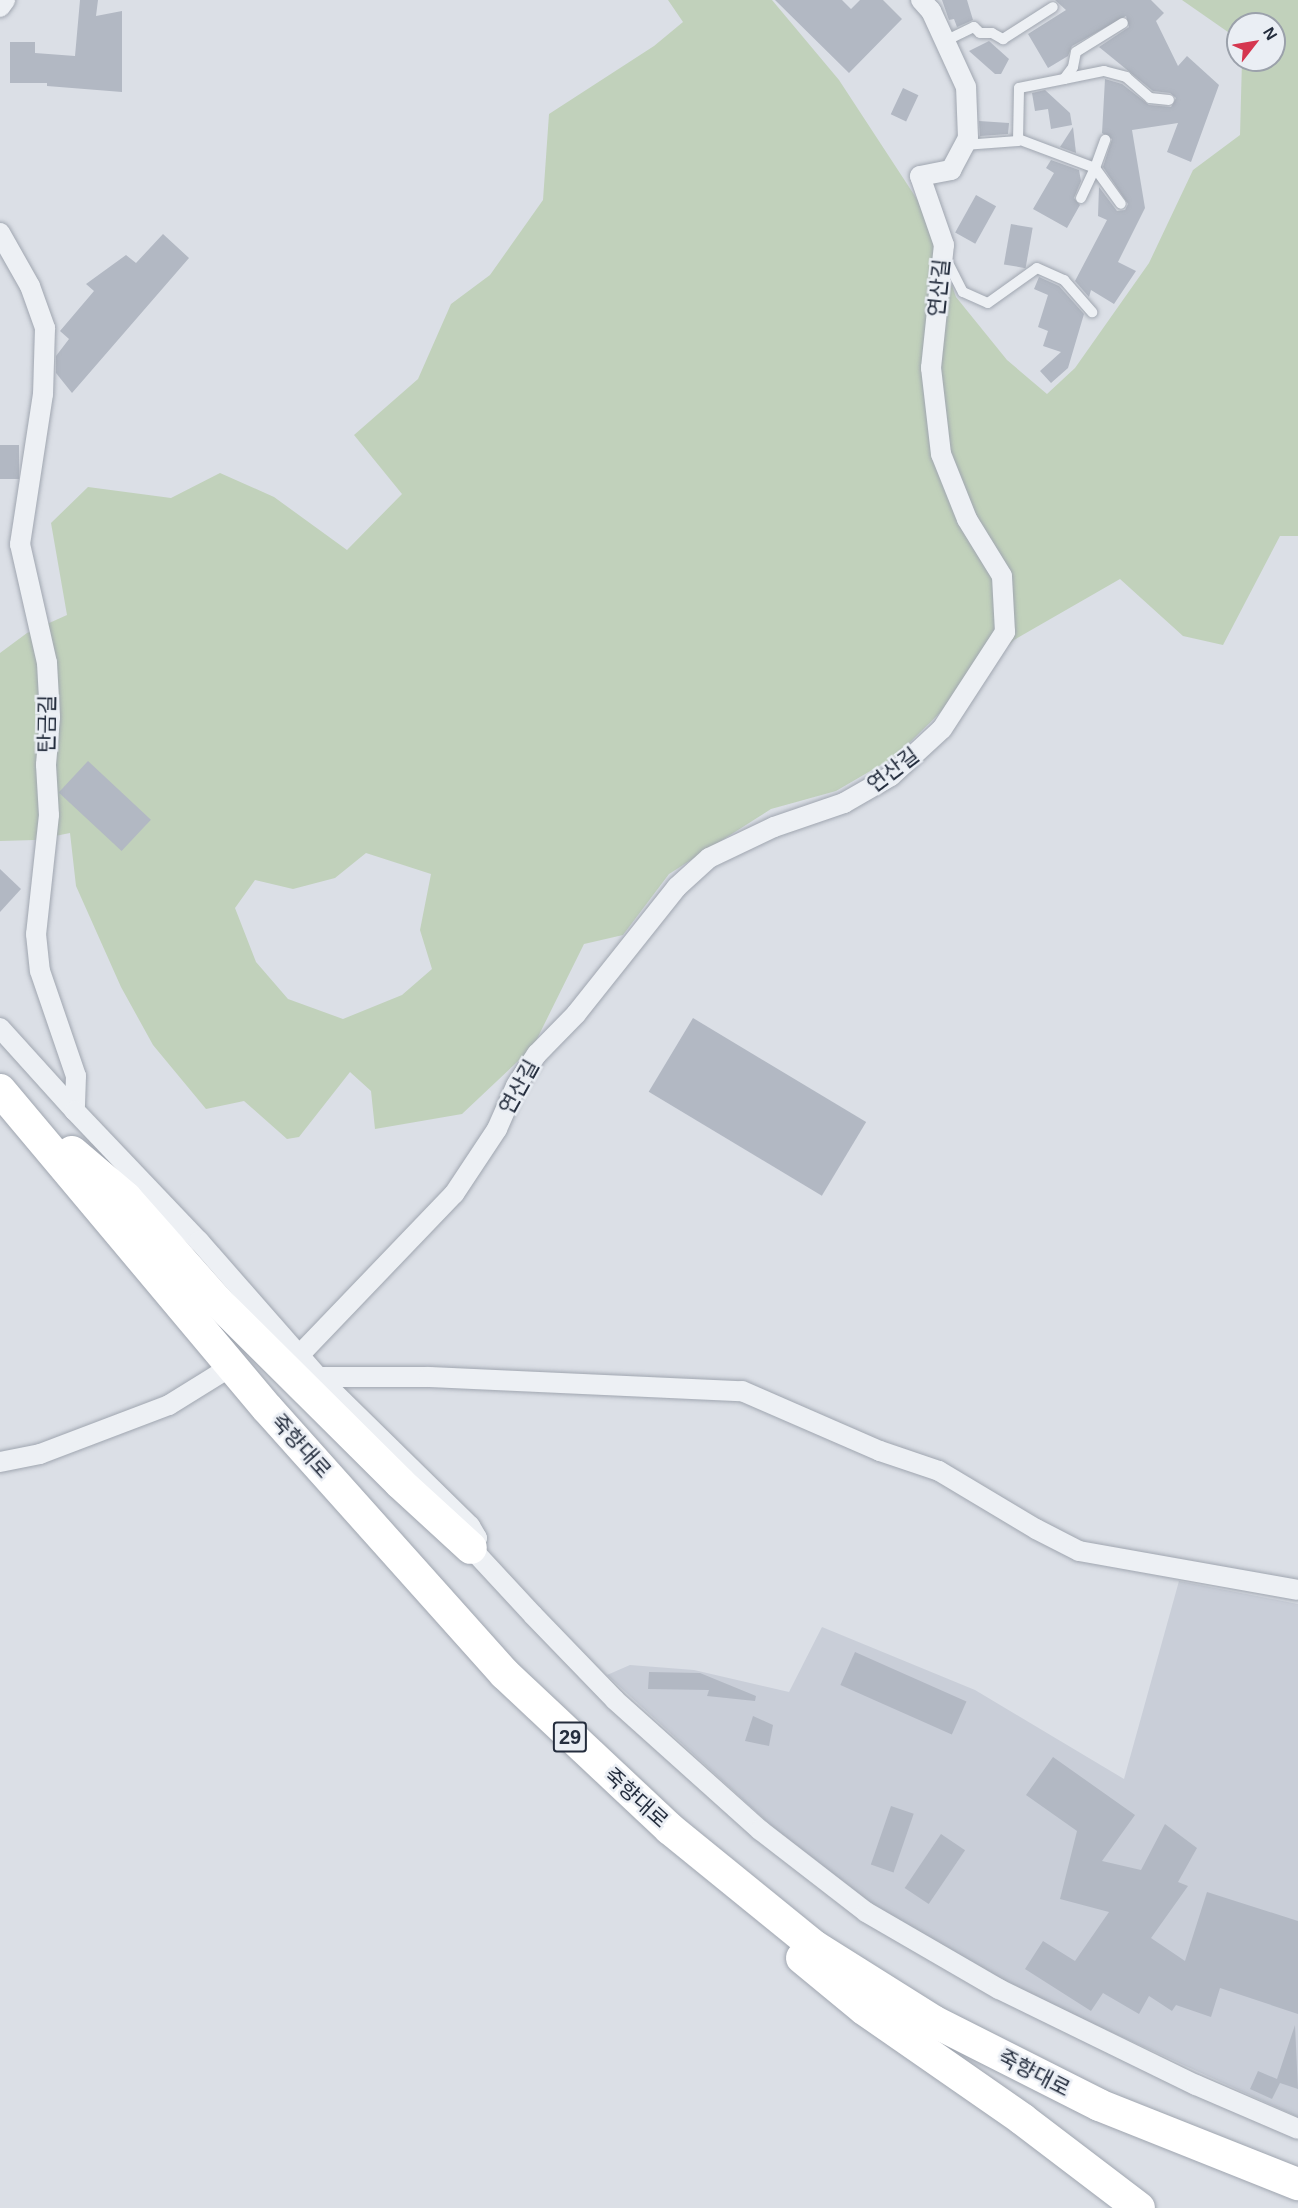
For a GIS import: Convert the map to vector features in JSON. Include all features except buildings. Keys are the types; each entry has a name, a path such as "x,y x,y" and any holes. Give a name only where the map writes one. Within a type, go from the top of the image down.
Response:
{"main road":[{"path":"1,1091 126,1198 217,1301 294,1363 471,1548"},
{"name":"죽향대로","path":"1,1091 232,1366 505,1674 670,1829 814,1946 933,2021 1100,2106 1298,2184"},
{"path":"741,1887 796,1953 864,2008 1022,2119 1139,2208"}],"street":[{"path":"0,7 4,0"},
{"name":"연산길","path":"294,1363 454,1194 497,1129 516,1086 537,1054 576,1014 677,887 710,858 774,827 844,803 891,776 942,729 1005,632 1002,576 967,519 941,454 931,368 944,245 920,176 951,170 968,138 966,87 931,11 921,0"},
{"name":"탄금길","path":"0,233 30,286 45,328 43,394 20,544 47,663 50,717 46,765 49,815 37,943 40,970 76,1076 75,1111"},
{"path":"0,1028 294,1363 318,1377 470,1526 477,1538 471,1548 615,1700 760,1830 866,1912 999,1989 1196,2085 1298,2129"},
{"path":"0,1462 40,1454 169,1405 232,1366"},
{"path":"318,1377 429,1377 742,1390 880,1451 939,1471 1036,1530 1079,1551 1298,1590"}],"lane":[{"path":"945,41 974,27 980,33 992,33 1003,39 1053,8"},
{"path":"1064,79 1073,68 1076,52 1123,23"},
{"path":"1018,139 1019,88 1104,71 1126,77 1150,98 1169,100"},
{"path":"964,145 1018,139 1095,168 1121,204"},
{"path":"1081,198 1105,140"},
{"path":"943,253 963,292 988,303 1037,268 1064,280 1092,312"}],"shaded area":[{"path":"1179,1581 1298,1604 1298,2117 997,1980 872,1904 773,1827 607,1675 630,1665 694,1670 789,1692 822,1627 975,1690 1124,1779"}],"green space":[{"path":"668,0 772,0 839,80 928,216 956,297 1007,360 1047,394 1075,368 1149,263 1193,170 1240,135 1242,72 1286,72 1286,12 1226,12 1226,31 1182,0 1298,0 1298,536 1280,536 1223,645 1183,636 1120,579 1014,640 896,756 836,791 771,809 669,874 623,935 584,944 533,1047 462,1114 375,1129 371,1091 350,1072 299,1137 287,1139 244,1101 206,1109 153,1045 121,987 76,886 70,833 35,840 0,841 0,653 27,633 67,615 51,523 88,487 171,498 220,473 274,497 347,550 402,494 354,435 418,379 451,304 490,275 543,200 549,114 654,46 683,22","holes":["366,853 431,874 420,930 432,969 402,995 343,1019 288,999 256,962 235,908 255,880 293,889 335,878"]}]}
